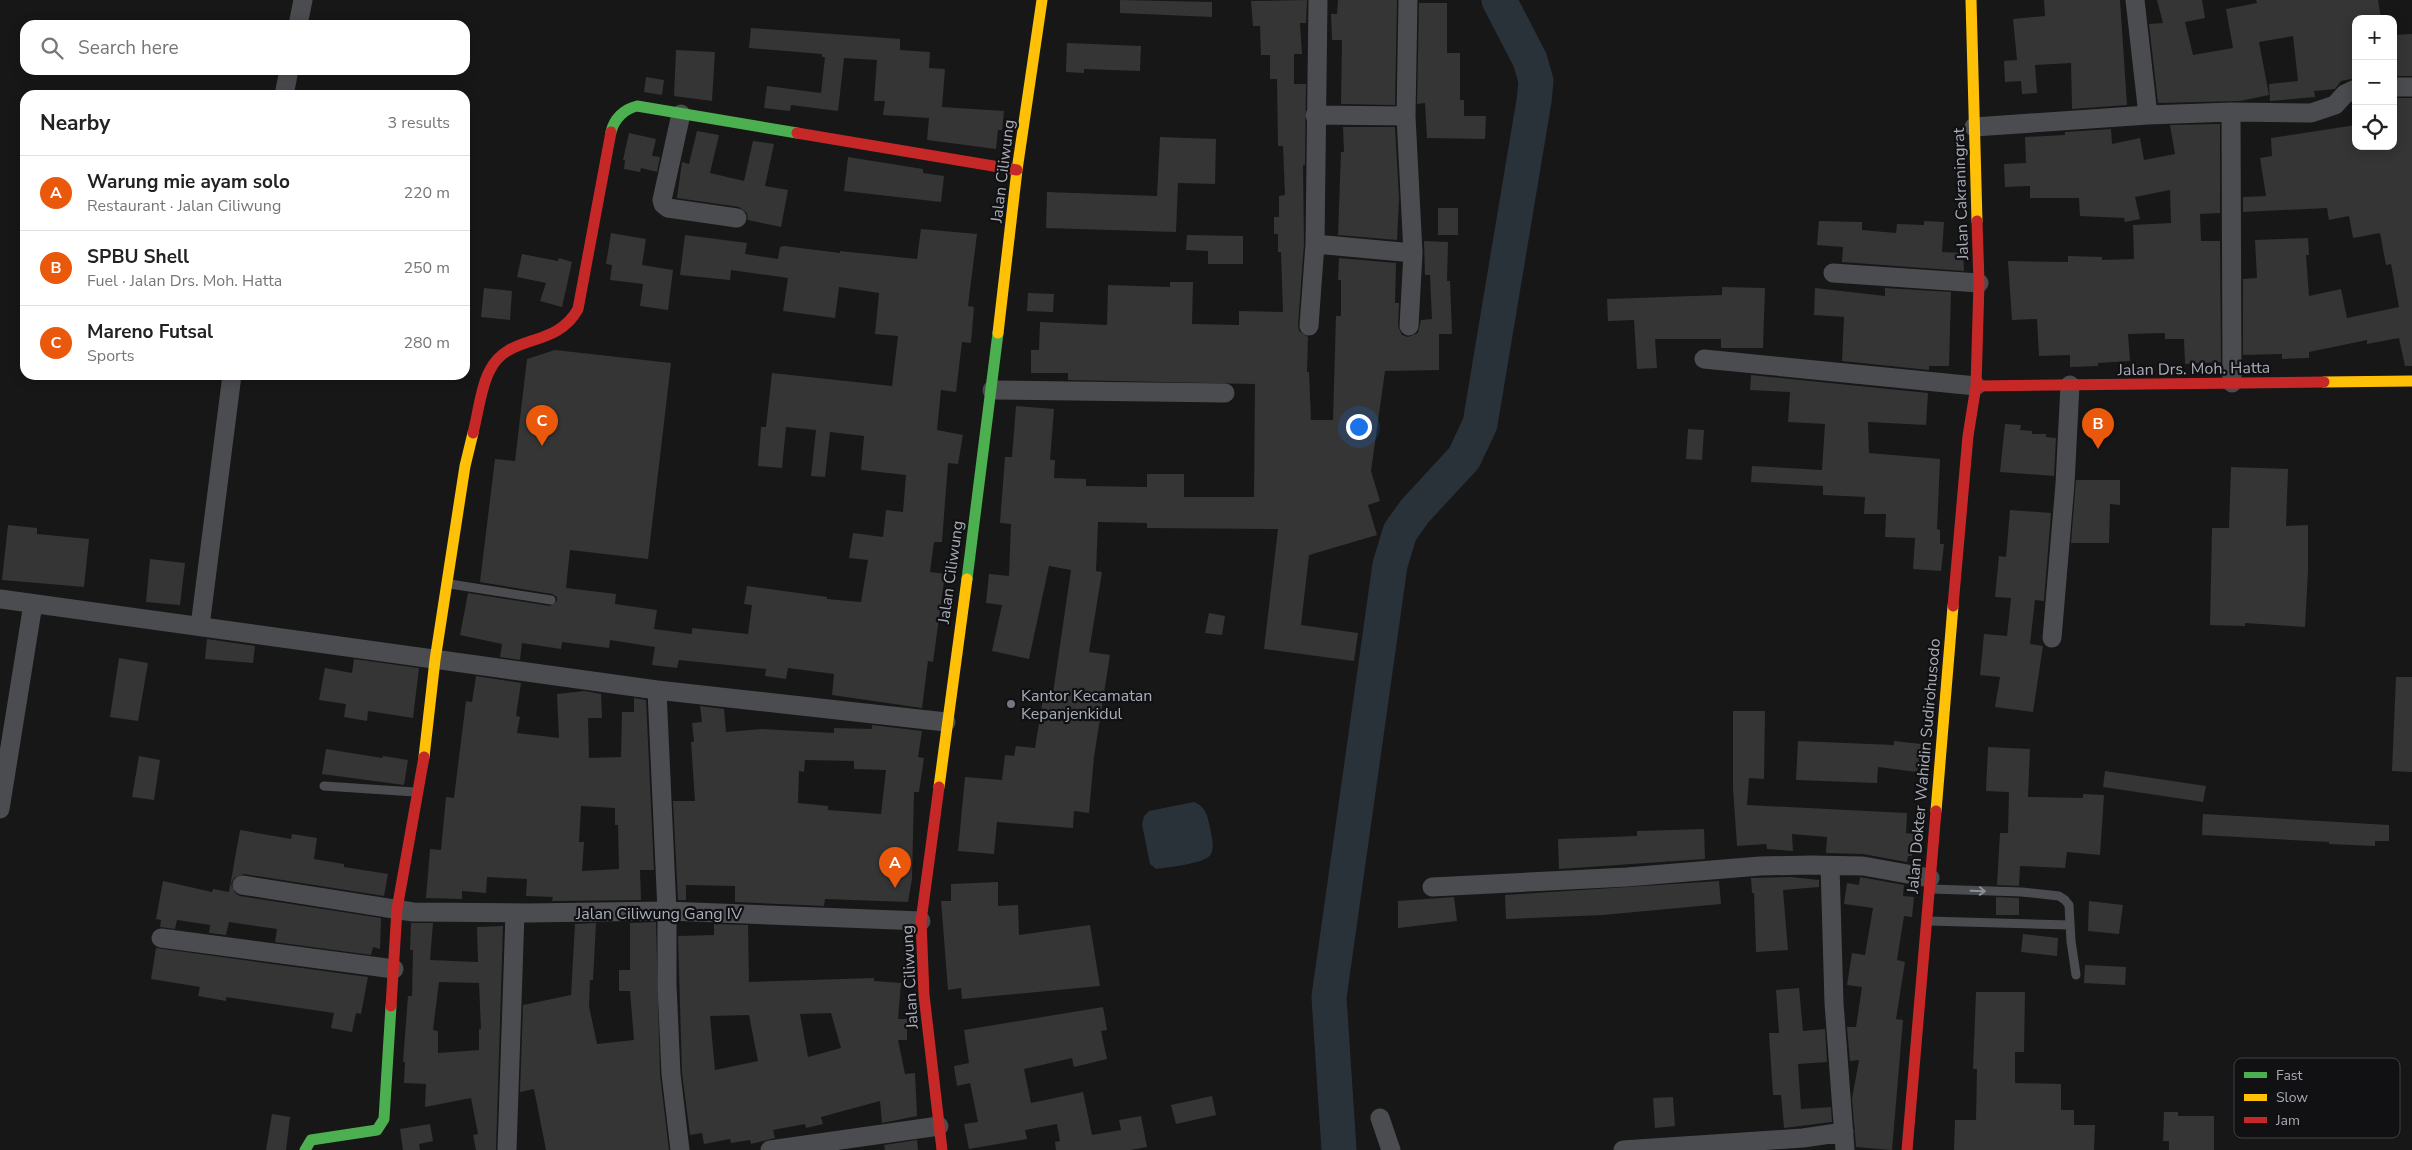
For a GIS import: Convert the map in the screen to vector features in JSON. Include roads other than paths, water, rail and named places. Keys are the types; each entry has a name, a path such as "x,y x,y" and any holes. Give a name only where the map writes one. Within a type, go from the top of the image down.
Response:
{"main road":[{"name":"Jalan Ciliwung","path":"942,1150 924,995 921,922 946,722 992,390 1017,170 1042,0"},
{"name":"Jalan Cakraningrat","path":"1971,0 1979,283 1976,386"},
{"path":"305,1150 311,1140 371,1132 381,1125 386,1113 397,909 417,792 465,466 489,371 497,359 507,351 557,332 573,321 578,309 613,124 622,112 630,107 1017,170"},
{"name":"Jalan Drs. Moh. Hatta","path":"1976,386 2412,381"},
{"name":"Jalan Dokter Wahidin Sudirohusodo","path":"1907,1150 1968,436 1976,386"}],"street":[{"path":"299,20 303,0"},
{"path":"1309,326 1315,244 1315,115 1318,0"},
{"path":"1408,0 1406,116 1413,253 1409,326"},
{"path":"2135,0 2148,115"},
{"path":"285,90 288,75"},
{"path":"2397,87 2412,87"},
{"path":"1974,127 2148,115 2231,112 2311,114 2335,105 2345,94 2352,91"},
{"path":"2231,112 2232,384"},
{"path":"681,114 662,200 663,204 668,208 736,218"},
{"path":"1315,115 1406,116"},
{"path":"1315,244 1413,253"},
{"path":"1833,273 1979,283"},
{"path":"1704,359 1976,386"},
{"path":"200,626 231,380"},
{"path":"2052,638 2070,385"},
{"path":"992,390 1226,393"},
{"path":"0,599 656,690 946,722"},
{"path":"0,809 33,604"},
{"path":"656,690 667,910 667,985 671,1074 680,1150"},
{"path":"1432,887 1627,877 1760,866 1863,866 1929,884"},
{"path":"1623,1150 1803,1138 1845,1141 1834,1003 1830,866"},
{"name":"Jalan Ciliwung Gang IV","path":"242,885 412,912 515,913 667,910 921,922"},
{"path":"507,1150 515,913"},
{"path":"161,938 394,969"},
{"path":"1380,1118 1391,1150"},
{"path":"770,1150 939,1126"}],"lane":[{"path":"447,583 551,600"},
{"path":"324,786 417,792"},
{"path":"1929,884 2059,896 2069,905 2076,975"},
{"path":"1926,921 2070,925"}],"waterway":[{"path":"1339,1150 1329,997 1390,565 1400,532 1415,511 1464,458 1480,424 1534,101 1536,81 1530,60 1499,0"}],"place":[{"name":"Mareno Futsal","path":"542,446"},
{"name":"SPBU Shell","path":"2098,449"},
{"name":"Kantor Kecamatan Kepanjenkidul","path":"1011,704"},
{"name":"Warung mie ayam solo","path":"895,888"}]}
